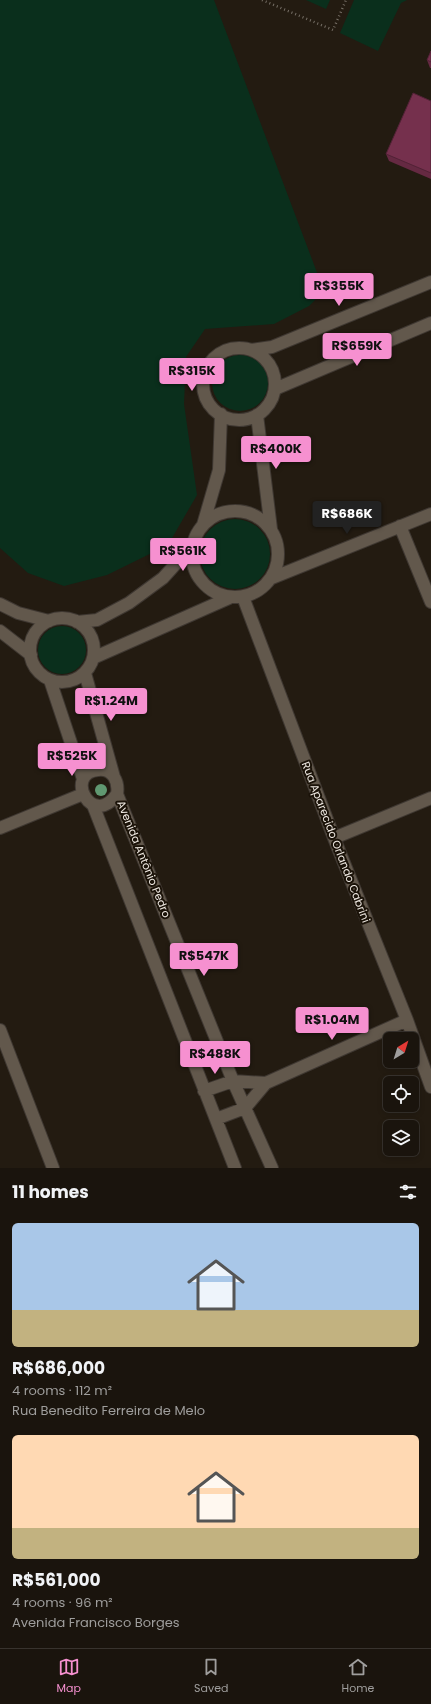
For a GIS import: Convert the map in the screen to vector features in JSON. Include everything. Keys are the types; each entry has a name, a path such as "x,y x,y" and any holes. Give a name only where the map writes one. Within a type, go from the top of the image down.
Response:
{"street":[{"path":"251,350 272,346 431,282"},
{"path":"274,389 431,323"},
{"path":"240,348 251,350 262,356 270,366 274,377 274,389 266,408 249,418 239,420 221,414 212,407 206,397 203,385 204,374 209,363 218,354 228,349 240,348"},
{"path":"221,414 219,470 202,525 192,546 192,560 196,573 204,585 216,593 229,598"},
{"path":"257,414 270,528"},
{"path":"93,658 229,598 243,597 254,594 264,587 272,578 277,566 279,553 277,540 270,528 262,519 250,513 237,511 224,512 213,517 202,525"},
{"path":"272,578 431,514"},
{"path":"400,526 431,602"},
{"path":"77,622 97,620 129,603 163,578 192,546"},
{"name":"Rua Aparecido Orlando Cabrini","path":"243,597 334,838 407,1020 431,1087"},
{"path":"0,604 18,613 48,621"},
{"path":"58,618 67,618 77,622 85,628 92,637 94,647 93,658 90,666 85,673 69,681 59,682 50,680 41,674 34,665 30,655 31,644 35,634 40,626 48,621 58,618"},
{"path":"0,631 30,655"},
{"path":"85,673 114,777 117,782 117,794 110,803 105,805 93,805 88,802 83,794 82,785 87,774 99,769 105,770 114,777"},
{"path":"50,680 84,779"},
{"path":"0,828 83,794"},
{"name":"Avenida Antônio Pedro","path":"117,794 233,1081 272,1168"},
{"path":"334,838 431,798"},
{"path":"93,805 235,1168"},
{"path":"216,1119 245,1108 266,1083 407,1020"},
{"path":"0,1030 53,1168"},
{"path":"204,1090 233,1081 266,1083"}],"path":[{"path":"262,0 333,30 346,0"}],"green space":[{"path":"0,0 214,0 324,291 309,306 274,324 205,329 186,357 184,404 197,495 168,545 107,575 64,586 28,573 0,548"},
{"path":"306,0 330,0 326,9"},
{"path":"354,0 407,0 401,3 378,51 340,33"},
{"path":"240,355 255,360 263,368 268,383 263,398 255,406 240,411 225,406 217,398 212,383 217,368 225,360"},
{"path":"228,519 242,519 255,525 264,534 270,547 268,567 260,579 242,589 228,589 215,583 206,574 200,561 200,547 206,534 215,525"},
{"path":"62,626 71,628 79,633 84,641 86,650 84,659 79,667 71,672 62,674 53,672 45,667 40,659 38,650 40,641 45,633 53,628"}],"building":[{"path":"431,51 431,62 427,60"},
{"path":"413,93 431,101 431,173 386,154"}]}
